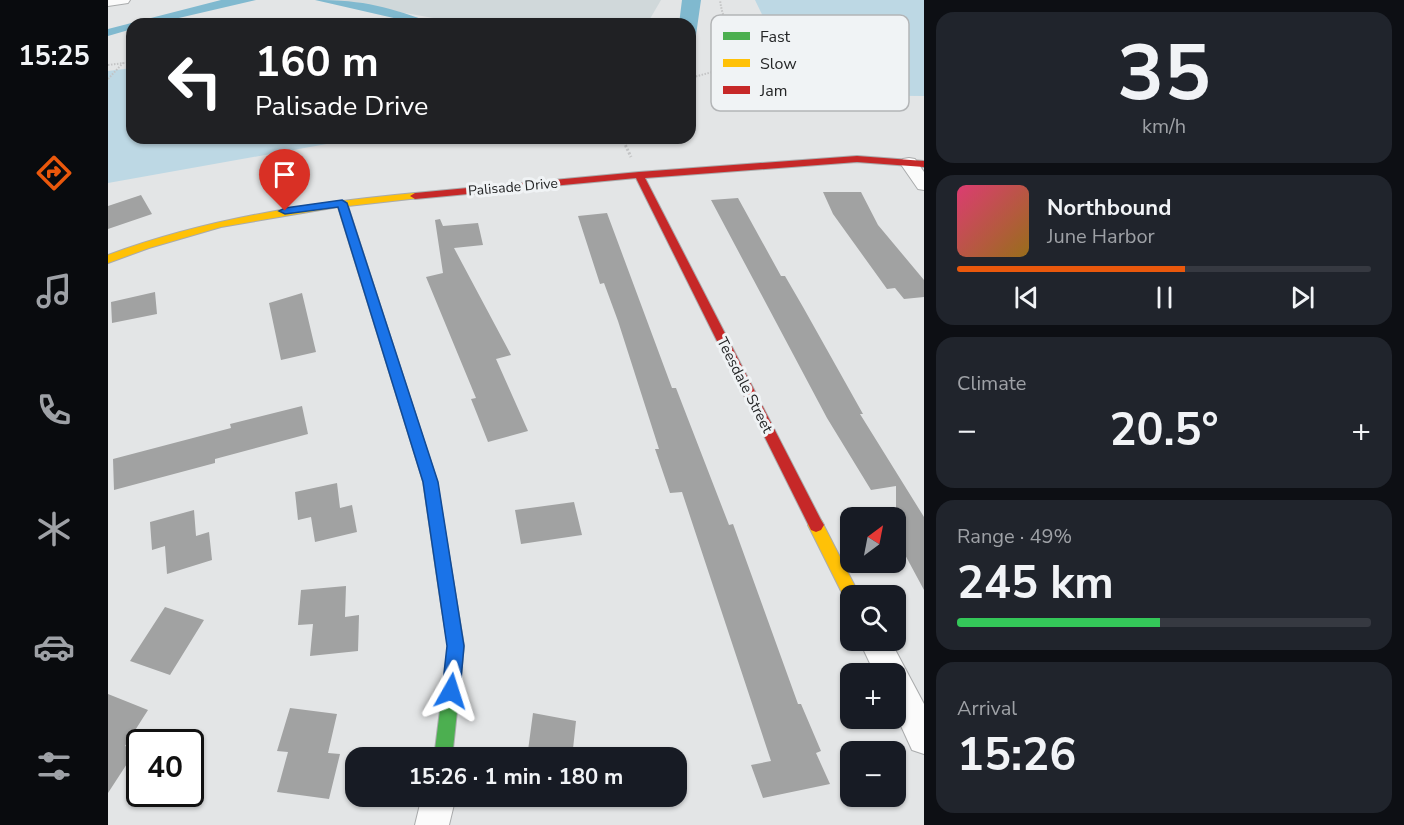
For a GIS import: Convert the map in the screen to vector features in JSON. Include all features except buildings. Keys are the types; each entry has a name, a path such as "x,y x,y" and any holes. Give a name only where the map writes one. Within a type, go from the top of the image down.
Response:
{"street":[{"path":"108,2 123,0"},
{"name":"Palisade Drive","path":"108,259 135,248 266,214 342,203 639,175 857,159 916,164"},
{"path":"916,164 924,185"},
{"name":"Teesdale Street","path":"639,175 846,585"},
{"path":"342,203 430,482 456,646 444,747"},
{"path":"906,702 924,738"},
{"path":"432,825 436,807"}],"path":[{"path":"108,79 123,63"},
{"path":"108,65 126,63"},
{"path":"696,76 711,72"}],"shaded area":[{"path":"332,0 661,0 650,18 433,18"},
{"path":"755,0 924,0 924,96 909,96 909,15 762,15"},
{"path":"126,69 126,144 327,144 108,183 108,71"}],"water":[{"path":"221,0 256,0 179,18 151,18"},
{"path":"315,0 348,1 418,18 394,18"},
{"path":"682,0 701,0 696,35 696,18 680,18"},
{"path":"126,24 126,31 108,36 108,29"}],"traffic: fast":[{"path":"444,747 456,646 449,604"}],"traffic: slow":[{"path":"108,259 182,234 259,216 337,204 415,196"},
{"path":"342,203 430,481 449,604"},
{"path":"816,525 846,585"}],"traffic: jam":[{"path":"415,196 639,175 857,159 924,164"},
{"path":"639,175 816,525"}],"route":[{"path":"285,211 342,203 430,482 456,646 451,691"}]}
